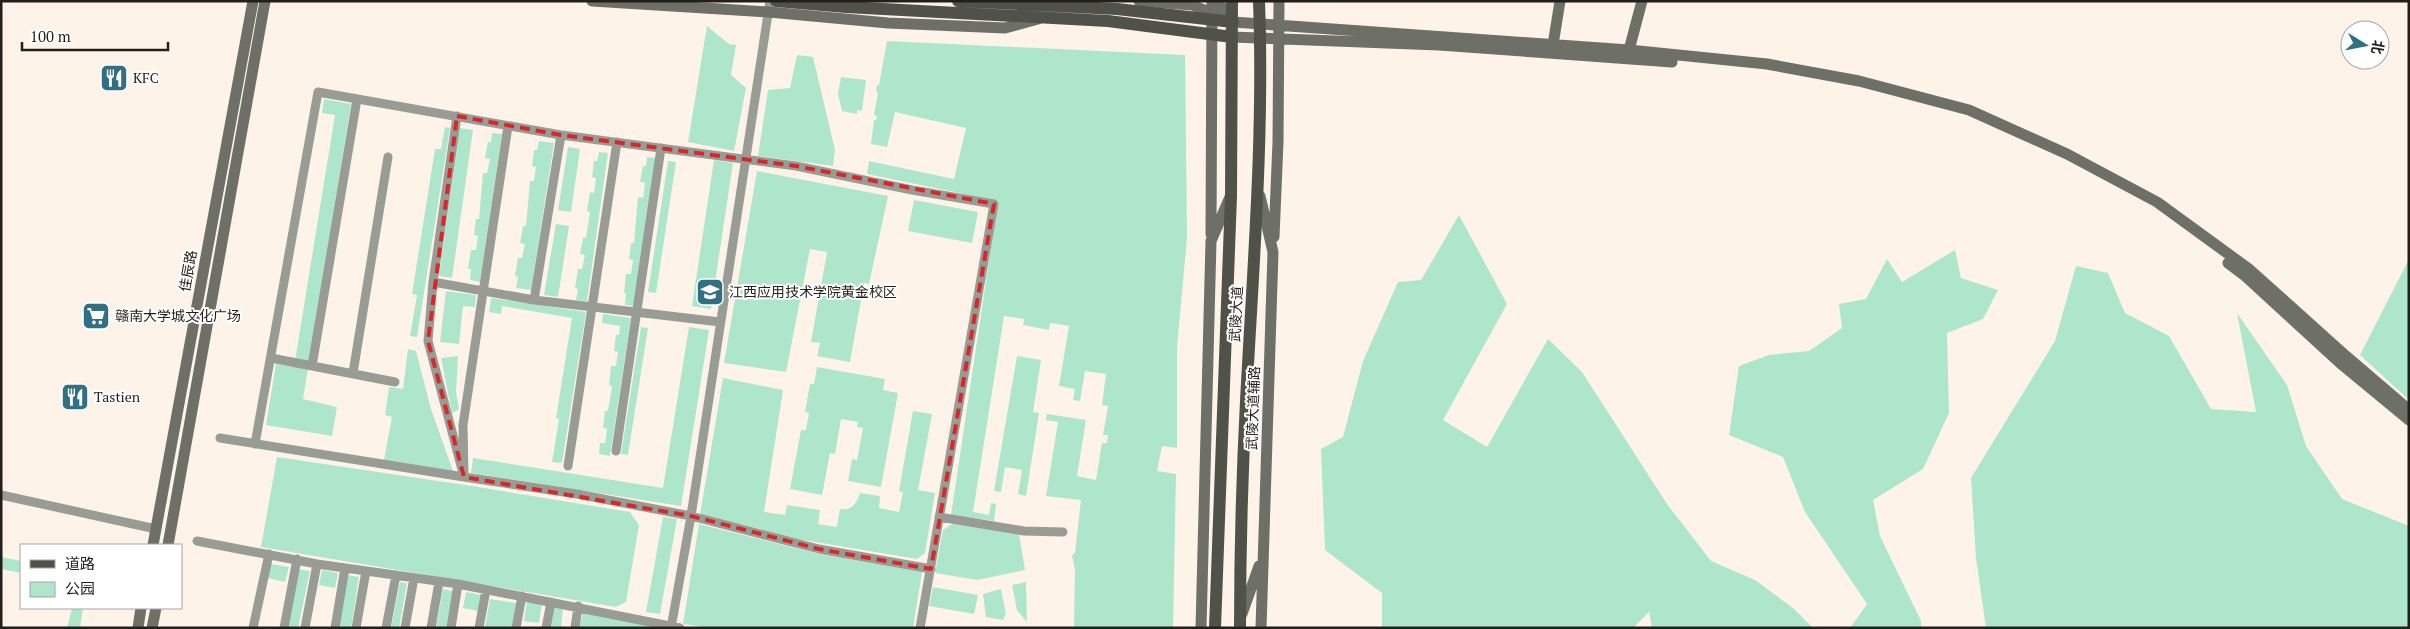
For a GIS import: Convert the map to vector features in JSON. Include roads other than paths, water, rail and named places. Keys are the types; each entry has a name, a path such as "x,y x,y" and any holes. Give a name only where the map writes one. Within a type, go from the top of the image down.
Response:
{"main road":[{"path":"958,1 1117,9 1212,17 1232,22"},
{"name":"武陵大道","path":"1214,628 1231,196 1232,1"},
{"name":"武陵大道","path":"1240,624 1246,403 1258,191 1261,37 1258,1"},
{"path":"772,5 846,7 1108,21 1232,37"}],"street":[{"name":"佳辰路","path":"153,544 253,1"},
{"name":"佳辰路","path":"168,544 265,1"},
{"path":"592,1 772,5 888,24 1005,28 1047,17"},
{"path":"1139,1 1192,5 1212,17"},
{"path":"1201,628 1211,241 1212,1"},
{"path":"1217,1 1232,22 1630,50 1767,64 1859,81 1970,110 2067,154 2157,202 2249,269 2409,410"},
{"path":"1273,252 1278,142 1279,1"},
{"path":"1553,45 1560,1"},
{"path":"1630,50 1642,1"},
{"path":"197,541 317,564 458,584 578,606 674,627 720,322 772,5"},
{"path":"846,7 888,24"},
{"path":"1232,37 1439,45 1767,70 1858,87 1966,116 2062,160 2153,207 2244,275 2340,363 2409,420"},
{"path":"255,444 318,92 561,135 796,166 912,190 994,204 920,628"},
{"path":"312,366 357,99"},
{"path":"457,116 433,282 428,341 464,477"},
{"path":"464,477 463,425 508,126"},
{"path":"534,300 561,135"},
{"path":"568,466 591,307 618,142"},
{"path":"616,451 661,148"},
{"path":"353,373 388,157"},
{"name":"武陵大道辅路","path":"1258,191 1273,252 1262,556 1262,628"},
{"path":"1211,241 1231,196"},
{"path":"433,282 534,300 720,322"},
{"path":"271,358 396,382"},
{"path":"220,438 577,494 691,516 819,550 931,568"},
{"path":"1,496 156,529"},
{"path":"939,517 1024,531 1063,532"},
{"path":"253,628 269,554"},
{"path":"1240,624 1262,556"},
{"path":"284,628 297,559"},
{"path":"305,628 317,564"},
{"path":"335,628 345,568"},
{"path":"356,628 366,570"},
{"path":"386,628 396,575"},
{"path":"405,628 414,578"},
{"path":"431,628 439,582"},
{"path":"451,628 458,584"},
{"path":"480,628 486,590"},
{"path":"1201,590 1214,628"},
{"path":"516,628 522,596"},
{"path":"546,628 551,602"},
{"path":"575,628 578,606"},
{"path":"138,628 141,609"},
{"path":"152,628 156,609"}],"place":[{"name":"KFC","path":"114,78"},
{"name":"江西应用技术学院黄金校区","path":"710,292"},
{"name":"赣南大学城文化广场","path":"96,316"},
{"name":"Tastien","path":"75,397"}]}
